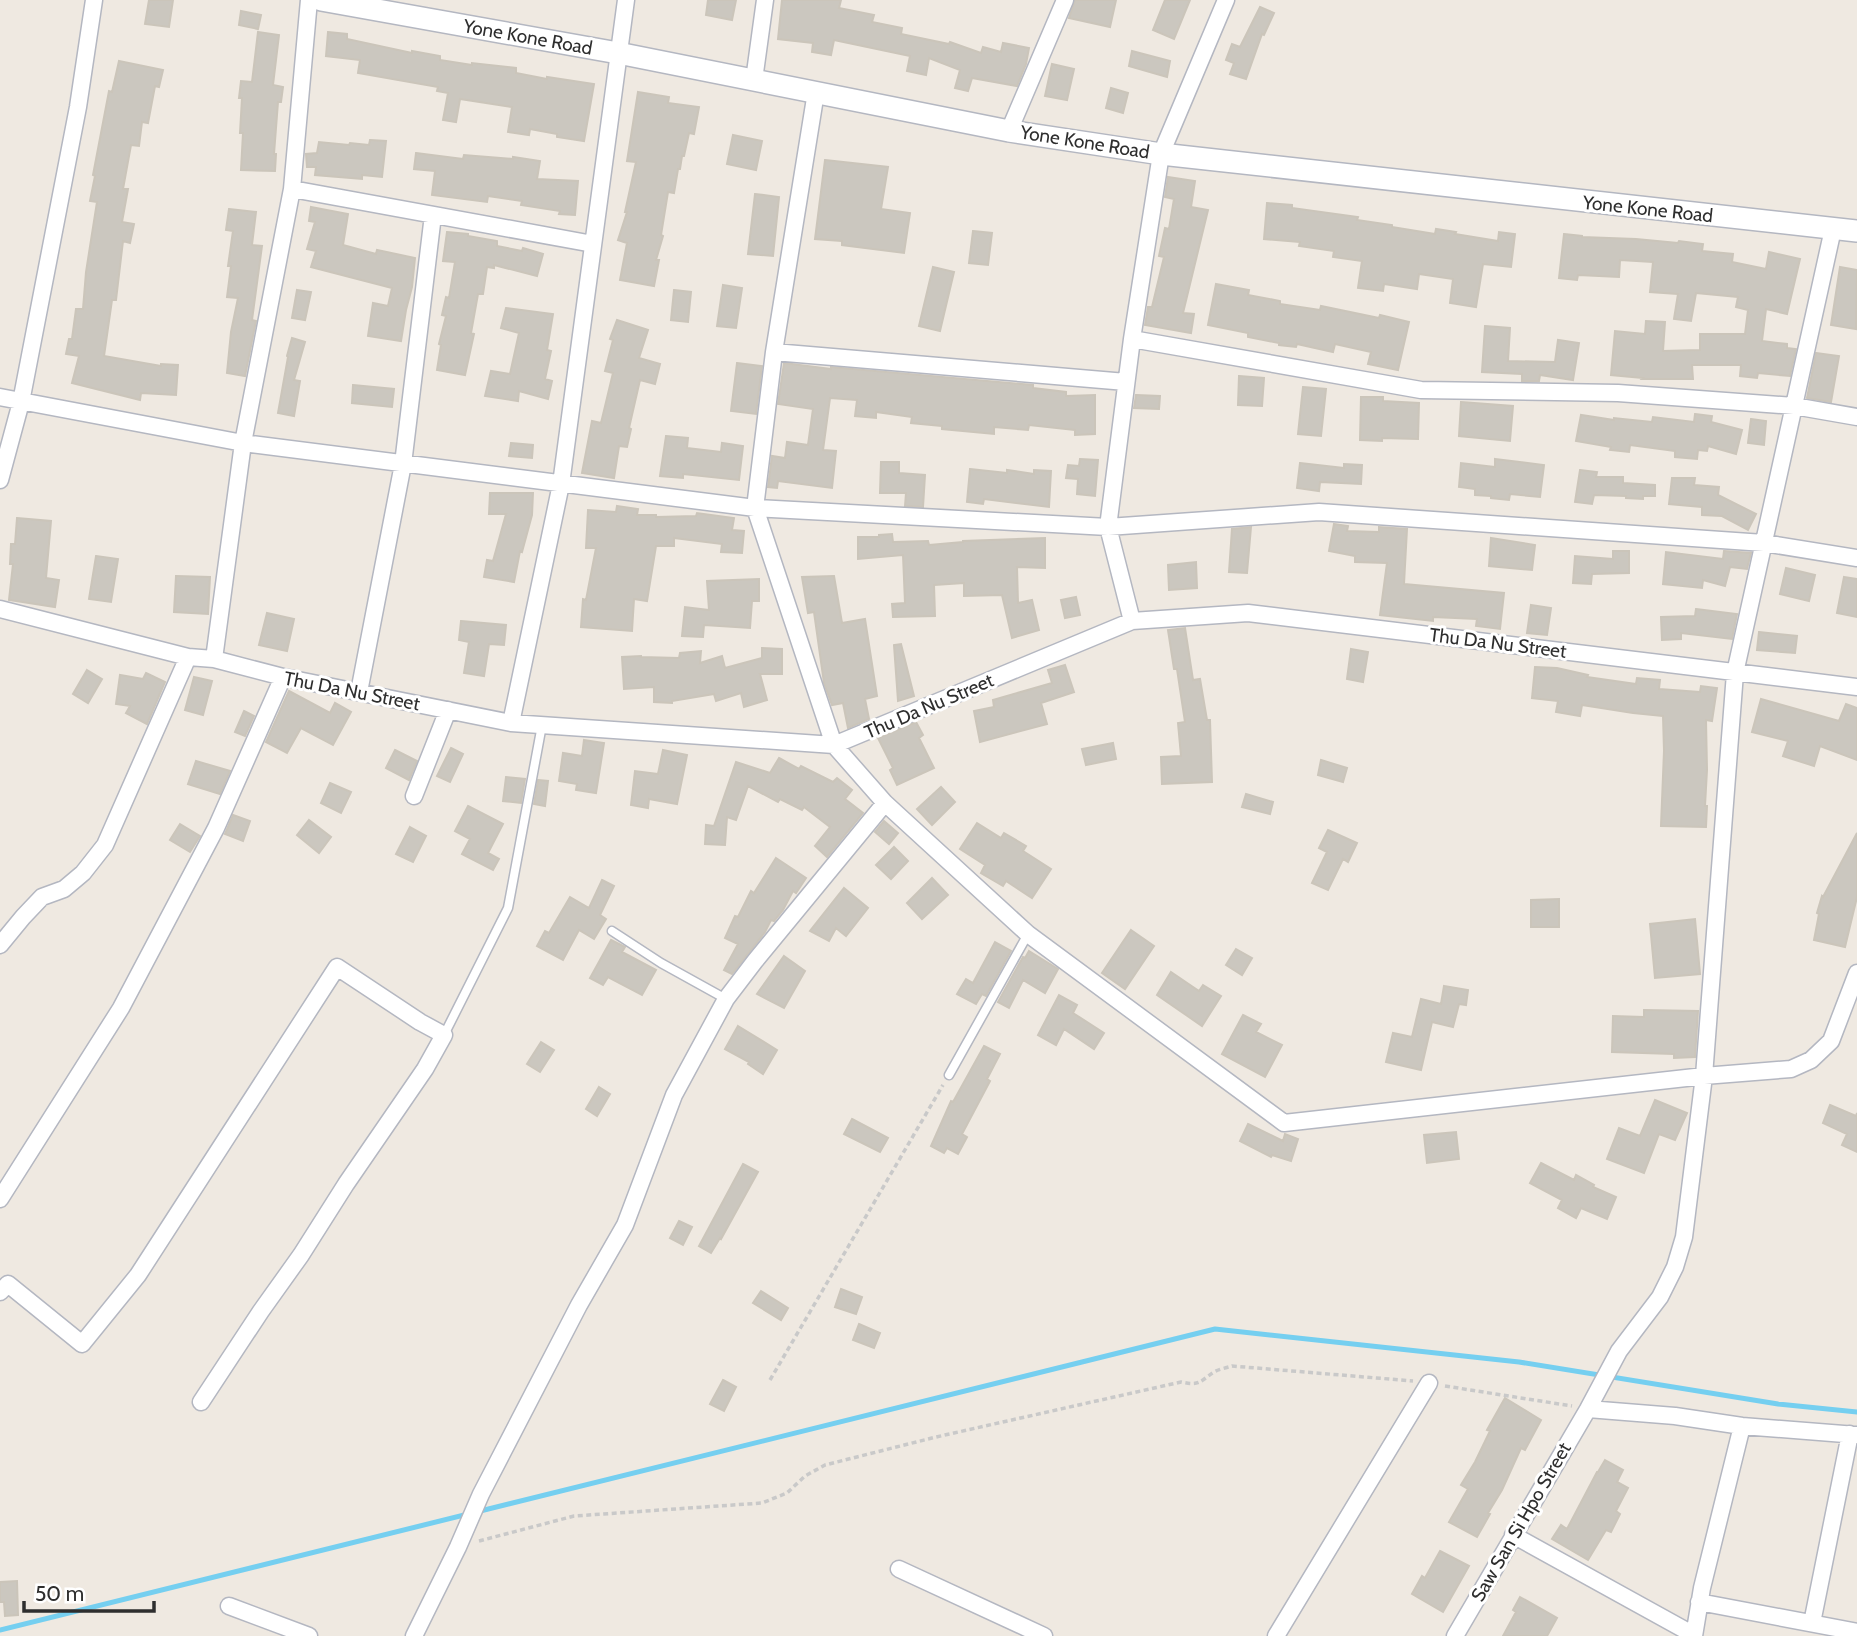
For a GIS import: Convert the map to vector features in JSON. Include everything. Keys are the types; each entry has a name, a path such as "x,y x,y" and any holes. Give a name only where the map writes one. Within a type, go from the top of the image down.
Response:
{"street":[{"path":"0,480 22,402 78,107 93,0"},
{"path":"214,659 243,443 292,189 309,0"},
{"name":"Yone Kone Road","path":"320,0 618,53 1009,131 1161,154 1857,231"},
{"path":"511,723 561,484 626,0"},
{"path":"754,80 765,0"},
{"path":"1009,131 1065,0"},
{"path":"1132,621 1108,527 1132,339 1161,154 1226,0"},
{"path":"816,92 774,352 755,508 834,745 885,803 1028,934 1284,1123 1704,1076 1791,1069 1811,1060 1831,1041 1857,973"},
{"path":"292,189 593,244"},
{"path":"359,692 404,464 433,215"},
{"name":"Saw San Si Hpo Street","path":"1455,1636 1619,1351 1660,1297 1675,1266 1686,1226 1704,1076 1735,673 1833,229"},
{"path":"1132,339 1421,390 1618,393 1794,406 1857,417"},
{"path":"774,352 1126,382"},
{"path":"0,397 243,443 755,508 1108,527 1320,512 1764,543 1857,558"},
{"name":"Thu Da Nu Street","path":"0,609 188,657 214,659 283,677 511,723 834,745 1132,621 1248,612 1857,687"},
{"path":"0,945 42,897 64,889 83,873 105,845 188,657"},
{"path":"0,1199 121,1008 216,828 283,677"},
{"path":"414,796 448,710"},
{"path":"414,1636 481,1494 579,1305 625,1225 674,1094 726,999 885,803"},
{"path":"0,1292 8,1284 82,1344 138,1275 337,967 444,1035 425,1069 345,1184 301,1255 201,1402"},
{"path":"1276,1636 1429,1383"},
{"path":"1588,1409 1675,1416 1742,1426 1854,1434 1812,1623"},
{"path":"1513,1535 1694,1636 1699,1602 1742,1426"},
{"path":"899,1569 1044,1636"},
{"path":"1699,1602 1857,1632"},
{"path":"229,1606 309,1636"}],"lane":[{"path":"444,1035 508,908 542,725"},
{"path":"612,930 661,963 726,999"},
{"path":"949,1075 1028,934"}],"path":[{"path":"770,1380 949,1075"},
{"path":"458,1547 574,1516 762,1503 787,1493 805,1476 825,1465 1181,1381 1195,1385 1216,1371 1231,1366 1406,1380 1588,1409"}],"building":[{"path":"149,0 173,0 169,27 145,24"},
{"path":"708,0 736,0 732,20 706,15"},
{"path":"782,0 841,0 839,8 874,15 872,22 902,28 901,34 949,44 950,42 981,53 983,47 1001,52 1003,43 1029,48 1026,64 1017,86 972,78 968,91 955,88 960,70 929,58 926,75 907,71 910,56 834,40 831,55 812,52 813,43 778,39"},
{"path":"1075,0 1116,0 1110,27 1069,18"},
{"path":"1165,0 1190,0 1174,39 1153,30"},
{"path":"1260,7 1274,13 1264,35 1262,34 1246,79 1230,74 1234,63 1226,60 1232,44 1240,47"},
{"path":"241,11 261,15 258,29 239,25"},
{"path":"258,32 279,35 273,85 283,87 281,102 278,102 275,171 241,170 241,81 252,82"},
{"path":"328,32 347,34 347,39 412,53 440,56 440,60 516,68 516,73 594,84 584,141 530,129 529,135 508,132 512,107 460,99 456,122 443,120 448,93 437,91 438,87 358,73 360,60 326,56"},
{"path":"1132,51 1170,61 1167,77 1129,66"},
{"path":"119,61 163,70 159,87 155,86 148,123 142,122 139,146 131,145 123,189 128,189 122,222 134,224 130,243 123,241 116,300 112,300 104,356 161,366 178,365 176,395 141,393 140,400 72,383 79,356 66,354 69,339 72,339 76,309 83,309 97,202 90,201 95,176 93,175 109,91 112,92"},
{"path":"1052,64 1074,69 1067,100 1045,96"},
{"path":"1111,88 1128,93 1123,113 1106,108"},
{"path":"638,92 669,97 668,103 699,107 694,134 689,133 678,169 674,193 668,192 654,286 620,280 627,243 618,240 627,212 636,162 627,161"},
{"path":"733,135 762,141 756,170 727,164"},
{"path":"370,140 386,141 382,177 362,175 362,179 315,175 316,167 307,167 306,154 317,153 319,142 369,145"},
{"path":"416,153 463,159 464,155 540,161 537,179 578,181 575,215 559,214 560,211 521,205 522,201 488,196 487,202 432,195 435,171 414,169"},
{"path":"825,160 888,167 881,209 910,213 904,253 842,245 842,241 815,239"},
{"path":"1168,177 1195,181 1191,207 1208,210 1183,313 1194,314 1191,333 1145,325 1164,257 1159,256 1165,228 1169,229 1174,199 1165,197"},
{"path":"755,194 779,197 773,256 748,254"},
{"path":"1267,203 1358,217 1357,220 1435,234 1436,229 1498,241 1499,232 1515,234 1511,267 1483,264 1476,307 1450,303 1453,279 1419,274 1417,289 1384,284 1383,291 1358,288 1362,261 1333,257 1334,251 1299,246 1300,242 1264,239"},
{"path":"311,207 348,214 343,245 376,254 377,250 415,258 401,341 368,336 373,303 388,306 392,288 311,267 316,251 307,249 315,222 309,221"},
{"path":"229,209 256,212 252,245 262,246 252,320 256,321 245,376 227,373 238,298 227,297 233,231 226,230"},
{"path":"973,231 992,233 988,265 969,263"},
{"path":"447,232 468,234 497,241 497,246 522,251 523,248 543,254 537,276 494,265 494,268 487,267 483,294 478,294 471,333 474,334 465,375 437,370 439,344 446,316 442,315 446,297 449,298 455,262 443,261"},
{"path":"1564,234 1703,244 1702,251 1733,254 1732,262 1766,269 1769,252 1800,259 1787,314 1766,309 1762,341 1787,344 1787,348 1796,349 1790,376 1758,373 1757,378 1740,376 1741,365 1692,365 1693,379 1642,379 1611,375 1615,331 1645,334 1646,321 1665,322 1663,351 1700,350 1700,334 1745,334 1748,310 1736,307 1738,297 1696,293 1691,321 1674,319 1678,294 1650,292 1653,262 1620,260 1619,277 1578,275 1577,280 1559,278"},
{"path":"933,267 954,272 940,331 919,326"},
{"path":"1840,267 1857,270 1856,329 1831,325"},
{"path":"1216,284 1249,290 1248,295 1280,301 1280,304 1320,310 1321,306 1409,322 1398,370 1368,364 1371,352 1335,344 1333,352 1297,344 1296,347 1279,345 1248,337 1248,333 1208,325"},
{"path":"723,285 742,288 736,328 717,326"},
{"path":"297,290 311,292 305,320 292,318"},
{"path":"674,290 691,292 688,322 671,320"},
{"path":"506,308 553,314 547,350 551,351 545,379 552,381 548,399 519,391 518,401 485,396 491,371 510,374 519,333 501,328"},
{"path":"617,320 648,330 639,358 660,364 655,384 640,380 627,447 619,446 614,478 582,473 592,421 601,423 613,373 605,371 613,340 610,339"},
{"path":"1485,326 1510,328 1508,361 1555,362 1558,340 1579,343 1573,380 1540,375 1539,381 1522,381 1522,374 1482,372"},
{"path":"292,338 305,342 294,380 300,381 294,416 278,413"},
{"path":"1816,353 1839,356 1831,402 1807,398"},
{"path":"737,363 762,366 756,414 731,411"},
{"path":"784,363 1033,385 1033,388 1066,392 1066,396 1095,395 1095,434 1075,435 1075,430 1029,425 1028,430 994,427 994,434 942,429 942,426 911,423 912,417 876,412 876,418 855,416 857,400 830,398 823,450 836,451 832,488 778,481 777,488 768,487 772,456 785,458 787,442 808,445 813,409 778,404"},
{"path":"1239,376 1264,378 1262,406 1238,405"},
{"path":"353,385 394,389 392,407 352,403"},
{"path":"1303,387 1326,389 1321,436 1298,434"},
{"path":"1136,395 1160,396 1159,409 1134,408"},
{"path":"1361,397 1383,397 1383,401 1419,403 1418,439 1360,440"},
{"path":"1461,402 1513,406 1510,441 1459,436"},
{"path":"1695,414 1712,416 1711,422 1742,430 1736,454 1708,446 1707,451 1698,450 1697,459 1675,457 1675,451 1630,445 1629,452 1576,441 1581,415 1614,420 1652,422 1653,417 1694,422"},
{"path":"1751,419 1766,421 1764,445 1748,443"},
{"path":"666,436 688,438 687,448 721,452 722,443 743,446 739,480 683,474 683,478 660,476"},
{"path":"511,443 533,445 532,458 509,456"},
{"path":"1080,459 1098,460 1095,496 1077,494 1078,479 1066,478 1068,465 1079,466"},
{"path":"1495,459 1544,465 1540,497 1510,494 1509,500 1491,498 1475,495 1475,489 1459,487 1461,463 1495,467"},
{"path":"881,462 899,462 899,473 925,475 923,507 905,506 906,493 880,493"},
{"path":"1300,463 1344,468 1344,464 1362,465 1361,484 1320,482 1319,491 1297,488"},
{"path":"970,469 1034,474 1034,470 1051,471 1049,507 984,499 983,504 967,502"},
{"path":"1580,470 1597,472 1596,477 1623,477 1623,483 1655,485 1655,496 1643,496 1643,499 1594,495 1592,504 1575,502"},
{"path":"1672,478 1695,478 1694,485 1719,487 1718,495 1756,514 1748,530 1722,516 1702,515 1702,507 1669,504"},
{"path":"490,493 533,493 532,515 522,552 520,551 514,582 484,577 487,560 493,561 506,514 489,514"},
{"path":"617,506 638,509 637,515 656,517 696,516 697,513 734,518 732,530 744,531 742,553 721,552 722,544 674,538 674,546 656,546 647,601 634,599 632,631 581,627 583,599 586,600 596,548 586,548 588,510 616,512"},
{"path":"17,518 51,521 46,578 59,580 55,607 9,600 13,564 10,564 11,544 15,544"},
{"path":"1334,524 1348,526 1347,531 1379,532 1379,527 1407,529 1404,584 1504,593 1500,629 1476,626 1477,619 1433,617 1433,621 1380,615 1387,563 1355,562 1355,556 1329,551"},
{"path":"1251,527 1247,573 1229,572 1232,529"},
{"path":"892,534 893,542 928,541 929,545 1045,538 1045,568 1017,567 1018,603 1032,600 1039,630 1012,638 1002,595 964,596 964,583 934,585 935,616 893,617 892,604 905,603 903,555 858,559 858,537"},
{"path":"1491,538 1535,545 1532,570 1489,566"},
{"path":"1613,551 1629,551 1629,573 1592,574 1591,584 1573,583 1575,556 1613,559"},
{"path":"1724,551 1751,553 1747,569 1730,567 1725,586 1703,580 1702,588 1663,584 1666,552 1723,559"},
{"path":"96,556 118,559 111,602 89,599"},
{"path":"1196,562 1197,588 1169,590 1168,565"},
{"path":"1786,568 1815,575 1809,601 1780,594"},
{"path":"176,576 210,577 208,614 174,612"},
{"path":"834,576 842,623 865,619 877,696 865,699 869,719 848,728 843,703 832,705 824,683 814,612 808,613 802,577"},
{"path":"1844,577 1857,579 1857,617 1837,613"},
{"path":"759,579 759,601 752,601 750,628 704,625 703,637 682,636 685,607 709,610 707,581"},
{"path":"1076,597 1080,615 1065,618 1061,600"},
{"path":"1531,605 1551,608 1547,635 1527,633"},
{"path":"1696,609 1737,614 1732,639 1681,633 1681,639 1662,640 1661,617 1695,616"},
{"path":"267,613 294,619 287,651 259,645"},
{"path":"461,621 506,625 504,645 489,644 484,676 464,673 469,642 459,640"},
{"path":"1185,628 1193,680 1200,679 1207,720 1210,720 1212,782 1162,784 1161,757 1181,756 1178,723 1185,722 1168,630"},
{"path":"1759,632 1797,636 1795,653 1757,650"},
{"path":"901,644 914,696 898,701 894,645"},
{"path":"762,648 782,649 782,674 760,674 767,700 744,707 741,693 716,701 714,694 672,703 654,702 654,687 624,689 622,657 679,658 680,653 701,651 700,663 722,656 725,668 762,658"},
{"path":"1351,649 1368,652 1363,682 1347,679"},
{"path":"1065,665 1074,692 1041,703 1047,724 980,742 974,711 994,707 993,700 1052,683 1048,670"},
{"path":"1535,667 1557,668 1588,675 1587,677 1636,684 1637,678 1660,680 1659,689 1700,692 1701,686 1717,688 1712,721 1706,720 1706,827 1661,826 1663,716 1582,705 1580,716 1556,712 1558,701 1532,698"},
{"path":"87,670 102,679 88,703 73,694"},
{"path":"146,673 165,682 147,724 126,713 130,706 116,704 120,675 143,679"},
{"path":"194,677 212,681 203,715 185,710"},
{"path":"289,691 330,713 335,703 351,712 333,745 301,728 287,753 266,742"},
{"path":"1761,699 1839,721 1846,704 1857,708 1857,760 1820,746 1814,766 1783,756 1788,741 1752,732"},
{"path":"244,711 254,716 245,736 235,732"},
{"path":"916,722 923,735 919,738 934,768 897,785 890,770 893,768 878,738"},
{"path":"584,740 604,743 596,793 576,790 577,784 559,781 563,753 582,756"},
{"path":"1113,743 1116,759 1086,765 1082,749"},
{"path":"451,748 463,754 450,782 437,776"},
{"path":"395,750 417,761 409,780 386,768"},
{"path":"663,750 687,755 677,804 649,799 648,808 631,805 635,771 658,774"},
{"path":"779,758 833,782 837,778 852,790 845,799 863,813 827,857 815,846 830,827 804,807 802,810 780,799 778,802 748,786 736,820 727,817 725,845 705,844 706,825 714,826 736,762 770,773"},
{"path":"1321,760 1347,768 1343,782 1318,775"},
{"path":"196,761 230,771 220,794 188,784"},
{"path":"506,777 525,779 521,803 503,801"},
{"path":"538,780 548,781 545,806 534,804"},
{"path":"330,783 351,792 341,813 321,803"},
{"path":"941,787 955,802 932,825 917,809"},
{"path":"1246,794 1273,802 1270,814 1242,807"},
{"path":"468,806 503,824 488,853 499,859 493,870 462,854 470,839 455,831"},
{"path":"233,815 250,821 243,841 225,834"},
{"path":"309,820 331,837 319,853 297,835"},
{"path":"884,821 898,833 889,844 875,832"},
{"path":"977,823 1001,838 1004,833 1026,846 1023,851 1051,869 1032,898 1006,881 1003,886 981,873 985,865 960,849"},
{"path":"180,824 200,836 190,852 170,840"},
{"path":"410,827 426,836 413,862 396,854"},
{"path":"1328,830 1357,843 1348,862 1343,859 1328,890 1312,883 1327,852 1319,848"},
{"path":"1857,833 1857,897 1845,947 1814,940 1822,896"},
{"path":"894,847 908,861 891,879 876,865"},
{"path":"776,858 806,878 796,893 793,891 783,910 774,921 771,920 765,932 732,974 724,970 738,944 725,938 735,916 738,917 751,891 754,893"},
{"path":"932,878 948,895 922,919 907,903"},
{"path":"602,880 614,886 600,915 606,919 594,939 579,930 563,960 537,946 545,931 549,933 570,897 589,908"},
{"path":"844,888 868,908 846,936 836,928 829,941 810,931"},
{"path":"1559,899 1559,927 1531,927 1531,900"},
{"path":"1695,919 1700,974 1655,978 1650,924"},
{"path":"1131,930 1154,946 1125,989 1102,973"},
{"path":"611,940 625,947 622,952 656,970 642,995 608,977 603,985 590,978"},
{"path":"995,942 1011,951 986,996 982,994 976,1004 957,994 966,979 973,983"},
{"path":"1236,949 1252,958 1242,975 1226,965"},
{"path":"1029,951 1058,969 1045,993 1023,980 1009,1008 998,1002"},
{"path":"784,956 805,971 784,1008 757,994"},
{"path":"1171,972 1199,991 1203,985 1221,996 1202,1026 1157,995"},
{"path":"1444,986 1468,990 1466,1005 1459,1004 1453,1027 1432,1022 1421,1070 1386,1062 1393,1033 1412,1037 1421,999 1441,1004"},
{"path":"1059,995 1077,1005 1073,1013 1104,1033 1094,1049 1064,1029 1056,1045 1038,1035"},
{"path":"1644,1010 1698,1011 1695,1057 1674,1058 1674,1054 1612,1052 1613,1016 1644,1017"},
{"path":"1243,1015 1261,1024 1256,1032 1282,1045 1265,1077 1222,1054"},
{"path":"738,1026 777,1050 763,1074 748,1064 749,1062 725,1049"},
{"path":"541,1042 554,1050 540,1072 527,1064"},
{"path":"984,1046 1000,1054 987,1079 990,1081 962,1134 967,1137 958,1154 947,1148 944,1153 931,1146 951,1101 953,1102"},
{"path":"599,1087 610,1094 597,1116 586,1109"},
{"path":"1655,1100 1687,1113 1675,1140 1659,1134 1644,1173 1607,1159 1619,1128 1640,1136"},
{"path":"1830,1105 1856,1116 1857,1113 1857,1152 1842,1145 1847,1134 1823,1123"},
{"path":"852,1119 888,1138 880,1152 844,1134"},
{"path":"1248,1124 1283,1141 1285,1134 1298,1139 1291,1161 1272,1155 1271,1157 1240,1141"},
{"path":"1456,1132 1459,1159 1427,1163 1424,1135"},
{"path":"1541,1163 1574,1180 1576,1175 1594,1185 1593,1187 1616,1197 1607,1219 1581,1208 1576,1218 1558,1208 1562,1200 1530,1183"},
{"path":"743,1164 758,1172 711,1253 699,1246"},
{"path":"679,1221 692,1227 683,1245 670,1238"},
{"path":"841,1289 862,1297 856,1314 835,1307"},
{"path":"761,1291 788,1308 781,1320 753,1303"},
{"path":"859,1324 880,1333 874,1348 853,1340"},
{"path":"723,1380 736,1387 724,1411 710,1404"},
{"path":"1505,1398 1541,1420 1525,1450 1521,1448 1477,1537 1449,1522 1468,1489 1461,1485 1475,1462 1490,1431 1487,1430"},
{"path":"1605,1460 1623,1470 1617,1482 1628,1488 1616,1511 1620,1514 1611,1532 1606,1530 1588,1560 1552,1539 1561,1525 1567,1529"},
{"path":"1440,1551 1469,1566 1443,1612 1412,1594 1422,1576 1425,1578"},
{"path":"17,1581 18,1615 5,1616 4,1602 0,1602 0,1582"},
{"path":"1520,1597 1557,1618 1547,1636 1503,1636 1516,1612 1513,1610"}],"waterway":[{"path":"0,1630 1215,1329 1519,1362 1778,1404 1857,1412"}]}
